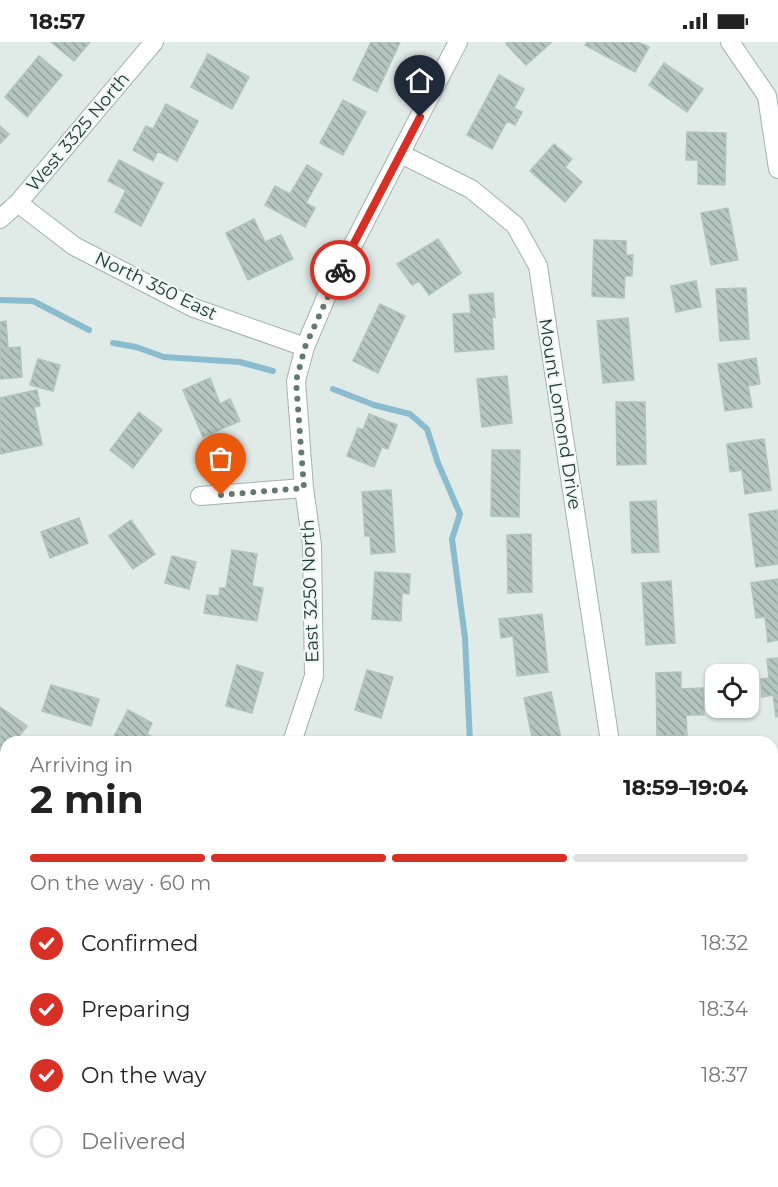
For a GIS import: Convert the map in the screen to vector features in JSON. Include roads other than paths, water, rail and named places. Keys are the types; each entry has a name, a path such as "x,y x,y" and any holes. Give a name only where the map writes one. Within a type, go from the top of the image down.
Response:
{"street":[{"name":"West 3325 North","path":"0,219 18,203 154,42"},
{"name":"East 3250 North","path":"294,736 314,676 312,545 304,488 296,381 305,347 327,296 458,42"},
{"path":"730,42 767,96 778,169"},
{"name":"Mount Lomond Drive","path":"400,154 471,189 515,225 538,266 609,736"},
{"name":"North 350 East","path":"18,203 74,246 194,308 305,347"},
{"path":"200,496 304,488"}],"waterway":[{"path":"0,300 33,301 89,330"},
{"path":"113,343 136,347 164,357 240,362 273,371"},
{"path":"333,389 374,405 410,414 427,429 438,463 460,514 452,539 465,638 470,736"}]}
